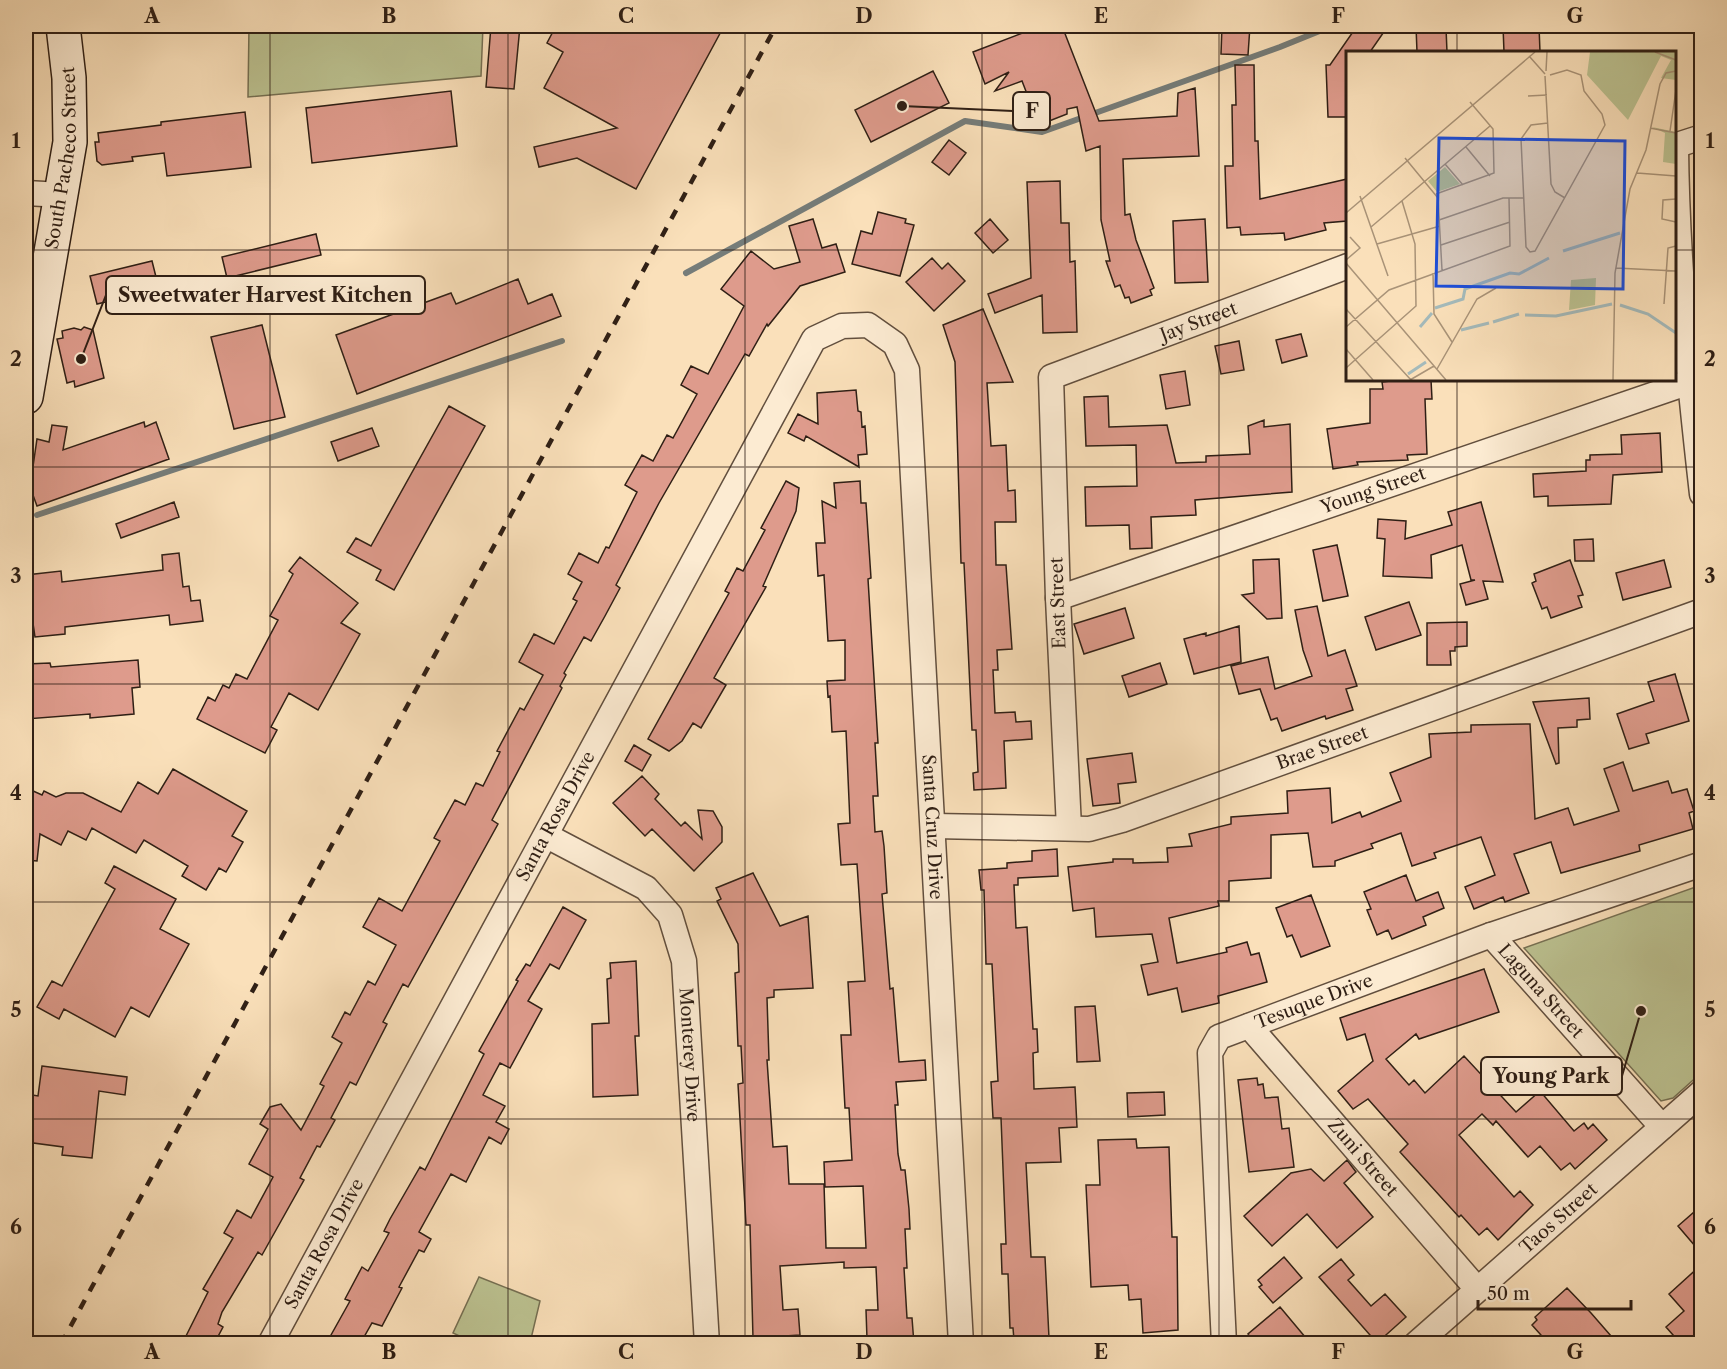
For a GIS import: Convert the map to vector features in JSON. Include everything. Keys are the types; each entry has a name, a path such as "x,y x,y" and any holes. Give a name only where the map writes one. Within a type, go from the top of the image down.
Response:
{"street":[{"name":"South Pacheco Street","path":"26,397 70,142 72,113 63,26"},
{"path":"1676,146 1701,137"},
{"path":"1676,176 1690,382 1701,494"},
{"path":"26,193 62,195"},
{"name":"Jay Street","path":"1051,377 1346,266"},
{"name":"Santa Rosa Drive","path":"270,1344 814,339 842,326 868,326"},
{"name":"Santa Cruz Drive","path":"868,326 895,344 907,370 962,1344"},
{"name":"East Street","path":"1051,377 1058,598 1069,828"},
{"name":"Young Street","path":"1058,598 1690,382"},
{"name":"Brae Street","path":"934,826 1089,829 1122,820 1701,611"},
{"name":"Monterey Drive","path":"547,836 646,888 670,915 684,961 707,1344"},
{"name":"Tesuque Drive","path":"1224,1344 1210,1053 1219,1037 1491,935 1701,864"},
{"name":"Laguna Street","path":"1491,935 1662,1127"},
{"name":"Zuni Street","path":"1249,1026 1477,1289"},
{"name":"Taos Street","path":"1416,1344 1701,1092"}],"green space":[{"path":"249,26 483,26 481,76 248,97"},
{"path":"1701,885 1701,1073 1673,1098 1661,1101 1524,948"},
{"path":"479,1277 540,1301 530,1343 474,1343 453,1333"}],"building":[{"path":"491,26 520,26 514,89 486,87"},
{"path":"556,26 724,26 636,189 577,158 539,167 534,147 617,128 544,88 563,52 547,43"},
{"path":"1041,26 1062,26 1099,121 1177,116 1178,93 1195,88 1199,156 1123,159 1125,215 1130,214 1136,240 1154,288 1150,290 1152,295 1131,303 1129,297 1125,298 1120,285 1115,287 1106,261 1110,261 1101,220 1100,146 1086,151 1077,107 1067,109 1067,114 1039,125 1022,81 995,91 1009,72 985,84 973,52"},
{"path":"1222,26 1250,26 1248,55 1221,54"},
{"path":"1357,26 1388,26 1371,51 1346,51 1346,117 1328,117 1326,65 1330,65"},
{"path":"1416,26 1446,28 1447,51 1417,51"},
{"path":"1503,26 1539,26 1540,51 1504,51"},
{"path":"1235,65 1254,65 1255,141 1258,141 1260,199 1346,179 1346,221 1324,223 1326,230 1285,240 1284,233 1241,235 1240,227 1227,228 1225,166 1233,166 1232,105 1236,105"},
{"path":"933,71 949,103 871,142 855,110"},
{"path":"451,91 457,146 312,163 306,108"},
{"path":"245,112 251,167 167,176 164,153 132,157 133,161 102,165 97,161 95,142 99,142 98,133 161,125 161,122"},
{"path":"949,140 966,153 949,175 932,162"},
{"path":"1060,181 1061,223 1069,223 1070,262 1075,261 1077,332 1043,333 1042,295 995,313 988,294 1031,278 1027,182"},
{"path":"878,212 906,219 905,223 914,225 900,276 852,264 861,231 872,234"},
{"path":"813,219 822,248 836,244 845,272 800,286 768,326 767,324 749,356 745,354 659,503 616,585 620,588 591,641 584,637 564,673 566,675 560,686 562,688 492,820 498,824 408,987 403,984 383,1022 387,1024 356,1085 350,1082 331,1118 335,1120 320,1147 317,1146 300,1178 304,1180 262,1255 258,1252 222,1312 218,1324 223,1327 214,1344 182,1344 208,1292 203,1289 233,1238 224,1233 237,1210 251,1218 273,1177 249,1164 268,1129 260,1124 270,1107 281,1104 301,1130 324,1086 320,1084 342,1043 332,1037 345,1012 350,1015 368,981 375,985 396,945 363,927 379,898 402,911 440,841 434,838 455,800 465,805 476,783 483,786 500,752 497,751 520,708 524,710 543,675 519,662 534,634 554,644 577,601 573,599 582,582 568,574 579,553 598,563 606,547 609,548 637,492 625,485 642,455 653,461 667,435 673,438 697,394 681,385 691,366 708,374 744,306 721,289 751,251 774,269 800,262 789,226"},
{"path":"990,219 1008,240 993,253 975,233"},
{"path":"1205,219 1208,282 1175,283 1173,221"},
{"path":"316,234 321,255 227,278 222,257"},
{"path":"932,258 942,269 948,263 965,281 934,311 906,282"},
{"path":"152,261 159,289 97,304 90,276"},
{"path":"518,279 528,304 552,294 561,316 357,394 336,335 451,293 456,304"},
{"path":"983,309 1013,382 987,383 991,446 1006,445 1008,491 1015,490 1016,522 995,522 996,565 1006,565 1012,649 997,650 998,670 993,670 995,713 1015,712 1016,722 1031,721 1032,739 1004,741 1006,788 974,790 973,773 978,772 976,730 972,730 964,563 961,563 955,362 943,325"},
{"path":"262,325 285,417 234,429 211,337"},
{"path":"84,327 93,330 104,378 75,387 74,381 67,383 57,339 63,338 62,331 74,328 81,330"},
{"path":"1301,334 1307,356 1282,363 1276,340"},
{"path":"1239,341 1244,370 1221,374 1215,346"},
{"path":"1185,371 1190,405 1166,409 1160,375"},
{"path":"1431,381 1432,399 1425,399 1427,454 1407,455 1408,460 1357,462 1358,465 1333,469 1327,429 1370,423 1370,389 1383,389 1382,382"},
{"path":"856,390 862,427 865,426 867,454 858,455 859,467 806,436 804,441 788,433 798,414 818,424 817,393"},
{"path":"1108,396 1109,427 1167,425 1176,463 1206,462 1206,456 1250,454 1248,426 1264,420 1264,427 1290,424 1292,492 1195,500 1196,515 1151,517 1152,548 1130,549 1129,525 1086,526 1085,487 1137,486 1136,445 1086,446 1084,397"},
{"path":"449,406 485,426 394,590 376,580 381,570 347,552 356,538 371,546"},
{"path":"144,422 145,427 156,422 169,459 37,506 30,487 37,439 49,442 52,425 67,427 63,450"},
{"path":"372,428 379,446 338,461 331,442"},
{"path":"1660,433 1662,472 1613,475 1611,504 1548,506 1548,496 1534,497 1533,474 1586,471 1586,460 1590,460 1590,455 1622,454 1621,435"},
{"path":"786,481 799,488 796,511 763,586 766,587 714,678 726,685 701,728 693,723 682,741 669,751 648,739 729,593 725,591 737,568 743,571 765,530 761,528"},
{"path":"860,481 861,503 866,503 871,578 868,579 878,743 875,743 878,796 873,796 875,832 882,831 884,846 887,893 882,894 890,989 893,988 899,1062 925,1060 926,1080 896,1082 898,1105 895,1105 898,1154 901,1170 905,1170 909,1209 910,1229 905,1229 907,1268 904,1268 907,1318 912,1318 914,1344 873,1344 873,1339 867,1339 866,1310 878,1310 876,1267 844,1268 844,1262 780,1266 783,1310 798,1309 800,1335 753,1338 750,1225 746,1225 738,1084 743,1083 741,1046 738,1046 735,973 739,972 738,944 717,901 721,899 716,888 753,873 780,926 808,916 813,988 774,990 774,997 767,998 769,1060 767,1060 773,1147 787,1146 789,1184 824,1184 826,1248 866,1248 863,1186 825,1187 824,1162 852,1160 849,1108 845,1108 841,1035 851,1035 848,982 865,981 857,864 841,865 838,824 850,823 846,731 832,732 827,681 845,680 845,640 828,641 824,575 818,576 816,543 825,543 822,501 836,508 834,483"},
{"path":"174,502 179,517 121,538 116,524"},
{"path":"1481,502 1503,582 1483,581 1488,599 1466,605 1460,584 1475,580 1471,580 1462,545 1431,555 1432,578 1383,576 1385,539 1377,538 1378,519 1406,521 1405,539 1452,525 1448,512"},
{"path":"1593,539 1594,561 1575,561 1574,540"},
{"path":"1337,545 1348,596 1323,601 1313,550"},
{"path":"179,553 183,587 189,586 191,601 200,600 203,621 170,625 169,615 65,627 65,634 35,637 26,575 61,571 62,582 163,570 162,555"},
{"path":"300,557 358,603 341,623 360,634 318,710 289,693 271,727 277,730 265,753 197,719 208,697 215,701 223,685 229,688 236,674 247,679 278,620 270,616 293,574 289,571"},
{"path":"1279,559 1282,618 1267,619 1242,595 1254,593 1253,560"},
{"path":"1570,560 1583,595 1578,596 1582,607 1551,618 1547,607 1542,609 1532,583 1536,581 1534,574"},
{"path":"1664,560 1671,587 1623,600 1616,573"},
{"path":"1409,602 1421,635 1376,650 1365,617"},
{"path":"1317,606 1328,656 1345,650 1357,686 1346,689 1353,710 1326,719 1325,716 1282,731 1277,718 1271,720 1260,689 1239,694 1231,666 1268,657 1275,689 1312,676 1303,650 1295,610"},
{"path":"1125,608 1134,638 1084,654 1074,624"},
{"path":"1467,622 1467,646 1455,647 1455,651 1450,651 1451,665 1427,665 1427,623"},
{"path":"1239,626 1241,662 1194,674 1184,639 1206,633 1206,636"},
{"path":"138,660 140,687 132,688 134,714 90,718 90,714 26,719 26,664 50,663 51,667"},
{"path":"1160,663 1167,684 1129,697 1122,676"},
{"path":"1675,674 1689,721 1646,734 1649,743 1629,749 1617,714 1654,701 1648,682"},
{"path":"1589,698 1590,719 1577,720 1577,727 1558,728 1559,763 1556,764 1533,702"},
{"path":"1530,724 1535,819 1568,808 1574,825 1619,811 1604,769 1623,762 1633,791 1668,781 1672,793 1687,789 1694,811 1689,813 1693,829 1639,845 1640,851 1561,873 1551,842 1514,854 1529,893 1505,902 1503,897 1474,909 1465,887 1495,875 1481,837 1434,853 1436,858 1412,866 1401,833 1371,844 1373,848 1335,861 1335,866 1313,867 1308,833 1271,835 1271,878 1229,881 1229,901 1218,901 1219,906 1169,918 1177,963 1227,952 1226,948 1247,942 1251,955 1259,953 1267,982 1218,996 1219,1003 1182,1012 1177,988 1148,995 1141,965 1158,962 1152,934 1096,937 1094,908 1073,911 1068,867 1113,862 1113,859 1133,859 1133,863 1168,862 1167,848 1192,846 1189,834 1231,824 1231,817 1288,813 1287,791 1330,788 1332,823 1360,812 1362,817 1401,801 1390,773 1431,757 1429,734 1471,732 1471,725"},
{"path":"634,745 651,755 642,771 625,761"},
{"path":"1132,753 1136,782 1118,784 1120,803 1093,806 1087,759"},
{"path":"173,769 247,811 232,836 243,842 226,872 219,868 206,890 182,876 188,866 144,840 136,853 92,828 86,840 68,831 61,845 40,834 37,861 26,860 26,802 31,790 42,795 44,791 56,797 66,793 83,793 121,812 138,782 158,794"},
{"path":"642,776 659,794 655,799 681,826 685,822 702,839 698,810 713,811 722,827 722,842 694,871 652,829 645,836 613,803"},
{"path":"1057,849 1058,876 1018,878 1018,885 1014,885 1016,928 1027,927 1033,1029 1037,1029 1038,1052 1033,1053 1034,1089 1075,1087 1077,1127 1059,1128 1061,1162 1026,1163 1031,1257 1045,1257 1049,1338 1014,1340 1013,1328 1010,1328 1008,1274 1002,1274 1001,1244 1006,1244 1001,1118 993,1118 991,1082 998,1081 992,964 986,964 984,890 981,890 979,870 1007,868 1007,863 1032,861 1032,851"},
{"path":"114,866 176,899 160,929 189,944 149,1017 131,1007 115,1037 64,1009 59,1019 37,1007 52,981 62,986 115,889 105,883"},
{"path":"1406,875 1416,901 1438,892 1444,908 1423,917 1426,925 1392,939 1388,930 1377,935 1367,910 1371,909 1364,892"},
{"path":"1311,895 1330,946 1301,957 1292,935 1287,937 1276,908"},
{"path":"563,907 586,920 559,969 550,964 528,1001 542,1009 510,1068 500,1063 483,1095 505,1106 496,1122 509,1129 501,1144 489,1137 466,1182 451,1174 419,1232 431,1239 424,1252 419,1250 382,1326 372,1323 360,1344 326,1344 350,1301 345,1299 362,1267 368,1271 389,1233 384,1231 390,1219 420,1167 425,1170 484,1054 479,1051 518,981 516,980 526,964 530,966"},
{"path":"636,961 639,1036 635,1036 638,1095 593,1097 592,1024 609,1023 607,979 611,978 610,963"},
{"path":"1484,969 1499,1012 1419,1039 1416,1034 1386,1059 1409,1085 1414,1080 1425,1093 1464,1056 1516,1112 1540,1091 1574,1131 1584,1123 1588,1129 1593,1124 1607,1140 1575,1169 1570,1163 1561,1170 1540,1146 1528,1157 1496,1121 1493,1125 1482,1114 1459,1135 1514,1197 1520,1191 1533,1205 1498,1240 1487,1228 1479,1235 1461,1215 1459,1217 1400,1152 1408,1144 1368,1099 1353,1109 1338,1091 1373,1061 1365,1034 1347,1040 1340,1018"},
{"path":"1095,1006 1100,1061 1077,1062 1075,1007"},
{"path":"42,1066 127,1077 125,1095 99,1091 92,1158 62,1155 63,1147 26,1142 26,1094 38,1096"},
{"path":"1257,1078 1258,1085 1263,1084 1265,1098 1278,1097 1282,1129 1289,1128 1294,1167 1249,1172 1238,1080"},
{"path":"1164,1092 1165,1115 1128,1117 1127,1093"},
{"path":"1136,1139 1137,1148 1169,1147 1172,1237 1177,1237 1178,1330 1143,1333 1141,1299 1129,1300 1128,1285 1091,1287 1086,1185 1100,1185 1098,1140"},
{"path":"1347,1160 1356,1172 1344,1183 1373,1217 1337,1248 1307,1214 1272,1246 1244,1216 1291,1173 1311,1169 1324,1181"},
{"path":"1701,1206 1701,1253 1678,1226"},
{"path":"1284,1257 1302,1278 1273,1303 1259,1287 1262,1285 1258,1280"},
{"path":"1341,1259 1354,1275 1348,1280 1371,1306 1385,1294 1406,1317 1377,1343 1319,1277"},
{"path":"1701,1265 1701,1344 1681,1344 1666,1327 1684,1311 1669,1294"},
{"path":"1567,1288 1618,1344 1549,1344 1532,1325 1537,1320 1535,1317"},
{"path":"1280,1307 1311,1344 1255,1344 1248,1334"}],"waterway":[{"path":"686,273 965,121 1042,132 1280,47 1332,26"},
{"path":"37,515 562,341"}],"railway":[{"path":"61,1344 776,26"}],"place":[{"name":"F","path":"902,106"},
{"name":"Sweetwater Harvest Kitchen","path":"81,359"},
{"name":"Young Park","path":"1641,1011"}]}
